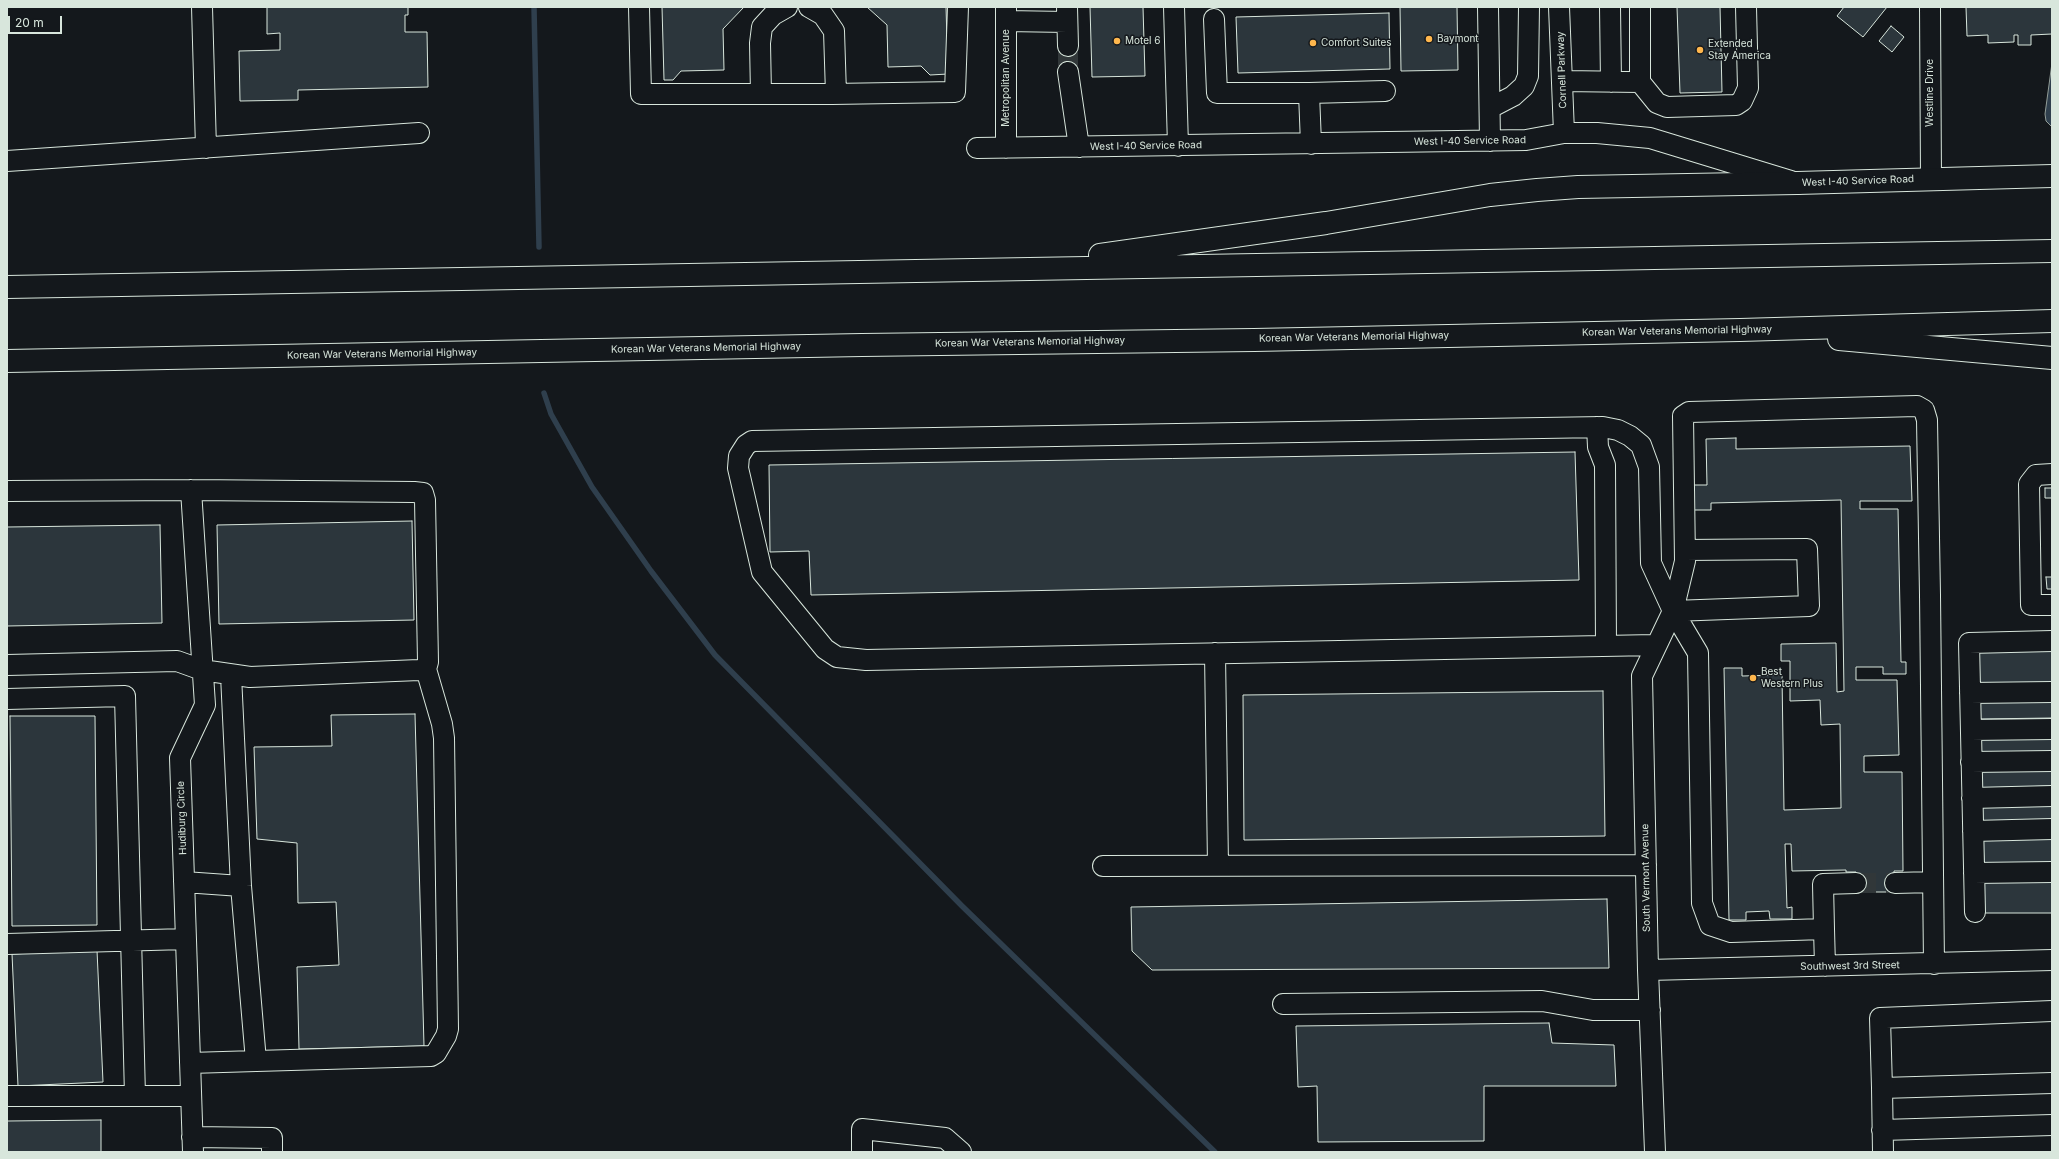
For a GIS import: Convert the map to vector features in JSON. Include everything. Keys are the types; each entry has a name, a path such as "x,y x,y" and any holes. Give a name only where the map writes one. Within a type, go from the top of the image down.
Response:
{"main road":[{"name":"West I-40 Service Road","path":"1798,183 1931,178 2052,176"},
{"path":"1010,269 1326,223 1490,195 1578,187 1798,183"},
{"path":"7,287 2052,251"},
{"name":"Korean War Veterans Memorial Highway","path":"7,360 1740,330 2052,321"},
{"path":"1740,330 2052,358"}],"street":[{"path":"202,7 206,148"},
{"path":"639,7 641,94 836,94 954,92 958,7"},
{"path":"761,94 760,44 762,26 773,15 787,7"},
{"path":"809,7 823,15 834,31 836,94"},
{"path":"1174,7 1178,146"},
{"path":"1488,7 1490,141"},
{"path":"1490,108 1513,96 1524,86 1528,76 1530,7"},
{"name":"Cornell Parkway","path":"1559,7 1564,133"},
{"path":"1610,7 1611,82"},
{"path":"1640,7 1640,82 1654,100 1661,106 1674,108 1736,105 1742,100 1748,88 1746,7"},
{"name":"Westline Drive","path":"1930,7 1931,178"},
{"path":"1006,14 1067,15 1068,46"},
{"name":"Metropolitan Avenue","path":"1006,14 1006,148"},
{"path":"1214,19 1217,93 1385,91"},
{"path":"1068,72 1079,147"},
{"path":"1562,81 1640,82"},
{"path":"1309,93 1311,144"},
{"path":"7,161 420,133"},
{"name":"West I-40 Service Road","path":"977,148 1490,141 1526,140 1564,133 1597,133 1650,138 1798,183"},
{"name":"South Vermont Avenue","path":"1655,1152 1648,970 1642,676 1673,611 1685,561 1683,416 1689,412 1917,406 1924,410 1927,420 1933,882"},
{"path":"1597,427 1598,447 1605,465 1606,646"},
{"path":"1656,645 866,660 837,657 825,649 762,572 738,468 739,456 746,445 752,441 1597,427 1618,430 1630,436 1641,445 1646,455 1649,466 1651,563 1673,611 1698,653 1702,903 1710,926 1731,932 1824,929"},
{"path":"2052,474 2036,475 2029,484 2031,605 2052,605"},
{"path":"7,491 191,490 423,493 425,500 428,646 428,662 426,669 442,724 444,738 448,1029 446,1036 436,1053 431,1056 190,1063"},
{"name":"Hudiburg Circle","path":"191,490 205,705 180,758 192,1145"},
{"path":"1673,611 1808,606 1807,549 1685,550"},
{"path":"1975,912 1969,643 2052,641"},
{"path":"1215,653 1218,866"},
{"path":"7,665 177,662 202,670 250,677 426,669"},
{"path":"231,675 241,886 256,1061"},
{"path":"1970,693 2052,692"},
{"path":"7,699 125,696 135,1096"},
{"path":"1971,730 2052,728"},
{"path":"1971,762 2052,761"},
{"path":"1972,798 2052,796"},
{"path":"1973,831 2052,829"},
{"path":"1103,866 1646,865"},
{"path":"1974,873 2052,872"},
{"path":"184,882 241,886"},
{"path":"1895,883 1933,882 1934,964"},
{"path":"1825,966 1822,884 1856,883"},
{"path":"7,944 186,938"},
{"name":"Southwest 3rd Street","path":"1648,970 2052,960"},
{"path":"1283,1004 1542,1001 1594,1010 1650,1010"},
{"path":"1883,1152 1880,1018 2052,1011"},
{"path":"1882,1088 2052,1083"},
{"path":"7,1096 191,1096"},
{"path":"1882,1130 2052,1125"},
{"path":"862,1152 862,1129 945,1138 961,1152"},
{"path":"192,1145 272,1138 272,1152"}],"water":[{"path":"2052,63 2052,127 2046,121 2045,114"}],"building":[{"path":"267,7 408,7 408,15 405,15 405,32 427,32 428,87 298,90 298,100 240,101 239,51 280,50 280,33 267,34"},
{"path":"662,7 744,7 723,29 724,70 681,71 673,80 664,80"},
{"path":"867,7 946,7 948,74 930,75 921,66 888,67 887,25"},
{"name":"Motel 6","path":"1090,7 1143,7 1145,76 1092,77"},
{"name":"Baymont","path":"1400,7 1457,7 1458,70 1401,71"},
{"name":"Extended Stay America","path":"1677,7 1720,7 1722,92 1680,93"},
{"path":"1844,7 1887,7 1863,37 1837,16"},
{"path":"1966,7 2052,7 2052,34 2031,35 2031,45 2018,45 2018,35 2014,35 2014,42 1988,43 1988,35 1967,36"},
{"name":"Comfort Suites","path":"1389,13 1390,69 1238,73 1236,17"},
{"path":"1891,26 1904,37 1892,52 1879,41"},
{"name":"Best Western Plus","path":"1736,438 1736,449 1910,446 1912,501 1860,501 1860,509 1898,509 1901,662 1906,662 1906,674 1883,674 1883,667 1856,667 1856,680 1897,680 1899,755 1864,756 1864,772 1902,772 1903,871 1894,871 1894,892 1856,892 1856,872 1846,872 1846,870 1792,871 1791,844 1785,844 1787,908 1792,907 1792,919 1770,919 1769,911 1746,912 1746,920 1729,920 1724,668 1742,668 1742,676 1782,675 1784,810 1841,808 1840,724 1821,725 1820,700 1790,701 1790,661 1781,661 1781,644 1836,643 1837,692 1844,691 1841,500 1711,503 1711,510 1692,510 1691,485 1707,485 1706,439"},
{"path":"1575,452 1579,580 811,595 809,551 770,552 769,465"},
{"path":"2045,488 2052,488 2052,498 2045,498"},
{"path":"412,521 414,620 219,624 217,525"},
{"path":"160,525 162,623 7,626 7,527"},
{"path":"2046,577 2052,577 2052,589 2047,589"},
{"path":"2052,649 2052,684 1979,685 1978,650"},
{"path":"1603,691 1605,836 1244,840 1243,695"},
{"path":"2052,699 2052,718 1980,719 1980,700"},
{"path":"415,714 424,1046 299,1049 297,967 339,965 336,902 298,903 297,843 257,839 254,747 332,746 331,715"},
{"path":"10,716 95,716 97,925 12,926"},
{"path":"2052,735 2052,752 1981,753 1980,736"},
{"path":"2052,769 2052,786 1981,788 1981,771"},
{"path":"2052,803 2052,820 1981,821 1981,805"},
{"path":"2052,839 2052,863 1984,864 1983,840"},
{"path":"1984,879 2052,879 2052,913 1984,913"},
{"path":"1607,899 1609,968 1152,970 1132,951 1131,907"},
{"path":"97,950 103,1082 18,1086 12,954"},
{"path":"1549,1023 1552,1043 1614,1045 1616,1086 1484,1086 1484,1141 1318,1142 1317,1086 1298,1087 1296,1026"},
{"path":"101,1120 101,1152 7,1152 7,1121"}],"waterway":[{"path":"534,7 539,247"},
{"path":"544,393 551,414 592,487 651,571 715,655 962,906 1215,1152"}],"tunnel":[{"path":"1068,46 1068,72"},
{"path":"1856,883 1895,883"}],"place":[{"name":"Baymont","path":"1429,39"},
{"name":"Motel 6","path":"1117,41"},
{"name":"Comfort Suites","path":"1313,43"},
{"name":"Extended Stay America","path":"1700,50"},
{"name":"Best Western Plus","path":"1753,678"}]}
